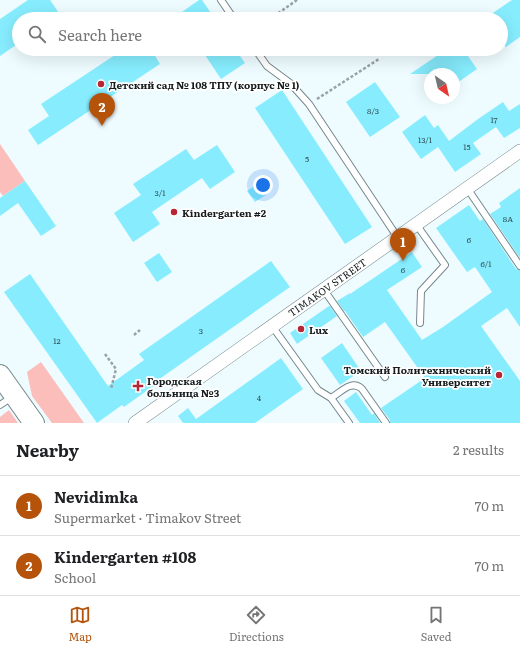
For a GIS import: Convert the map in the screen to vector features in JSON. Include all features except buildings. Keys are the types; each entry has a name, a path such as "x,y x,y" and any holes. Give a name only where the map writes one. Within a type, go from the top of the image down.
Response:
{"main road":[{"path":"0,375 7,400 34,423"}],"street":[{"name":"TIMAKOV STREET","path":"135,423 520,151"}],"lane":[{"path":"221,0 229,12"},
{"path":"260,56 267,66 290,83 309,104 398,238"},
{"path":"467,188 519,263"},
{"path":"416,224 445,265 421,291 420,323"},
{"path":"324,290 385,377"},
{"path":"272,326 318,390 331,398 349,423"},
{"path":"331,398 350,386 360,386 386,423"}],"path":[{"path":"280,12 298,0"},
{"path":"309,104 378,58"},
{"path":"134,335 140,330"},
{"path":"105,354 116,369 110,389"}],"shaded area":[{"path":"0,144 25,181 3,196 0,192"},
{"path":"41,362 84,423 52,423 32,396 27,372"},
{"path":"9,410 18,423 0,423 0,417"}],"place":[{"name":"Детский сад № 108 ТПУ (корпус № 1)","path":"101,84"},
{"name":"Kindergarten #108","path":"102,126"},
{"name":"Kindergarten #2","path":"174,212"},
{"name":"Nevidimka","path":"403,261"},
{"name":"Lux","path":"301,329"},
{"name":"Томский Политехнический Университет","path":"499,375"},
{"name":"Городская больница №3","path":"138,386"}]}
